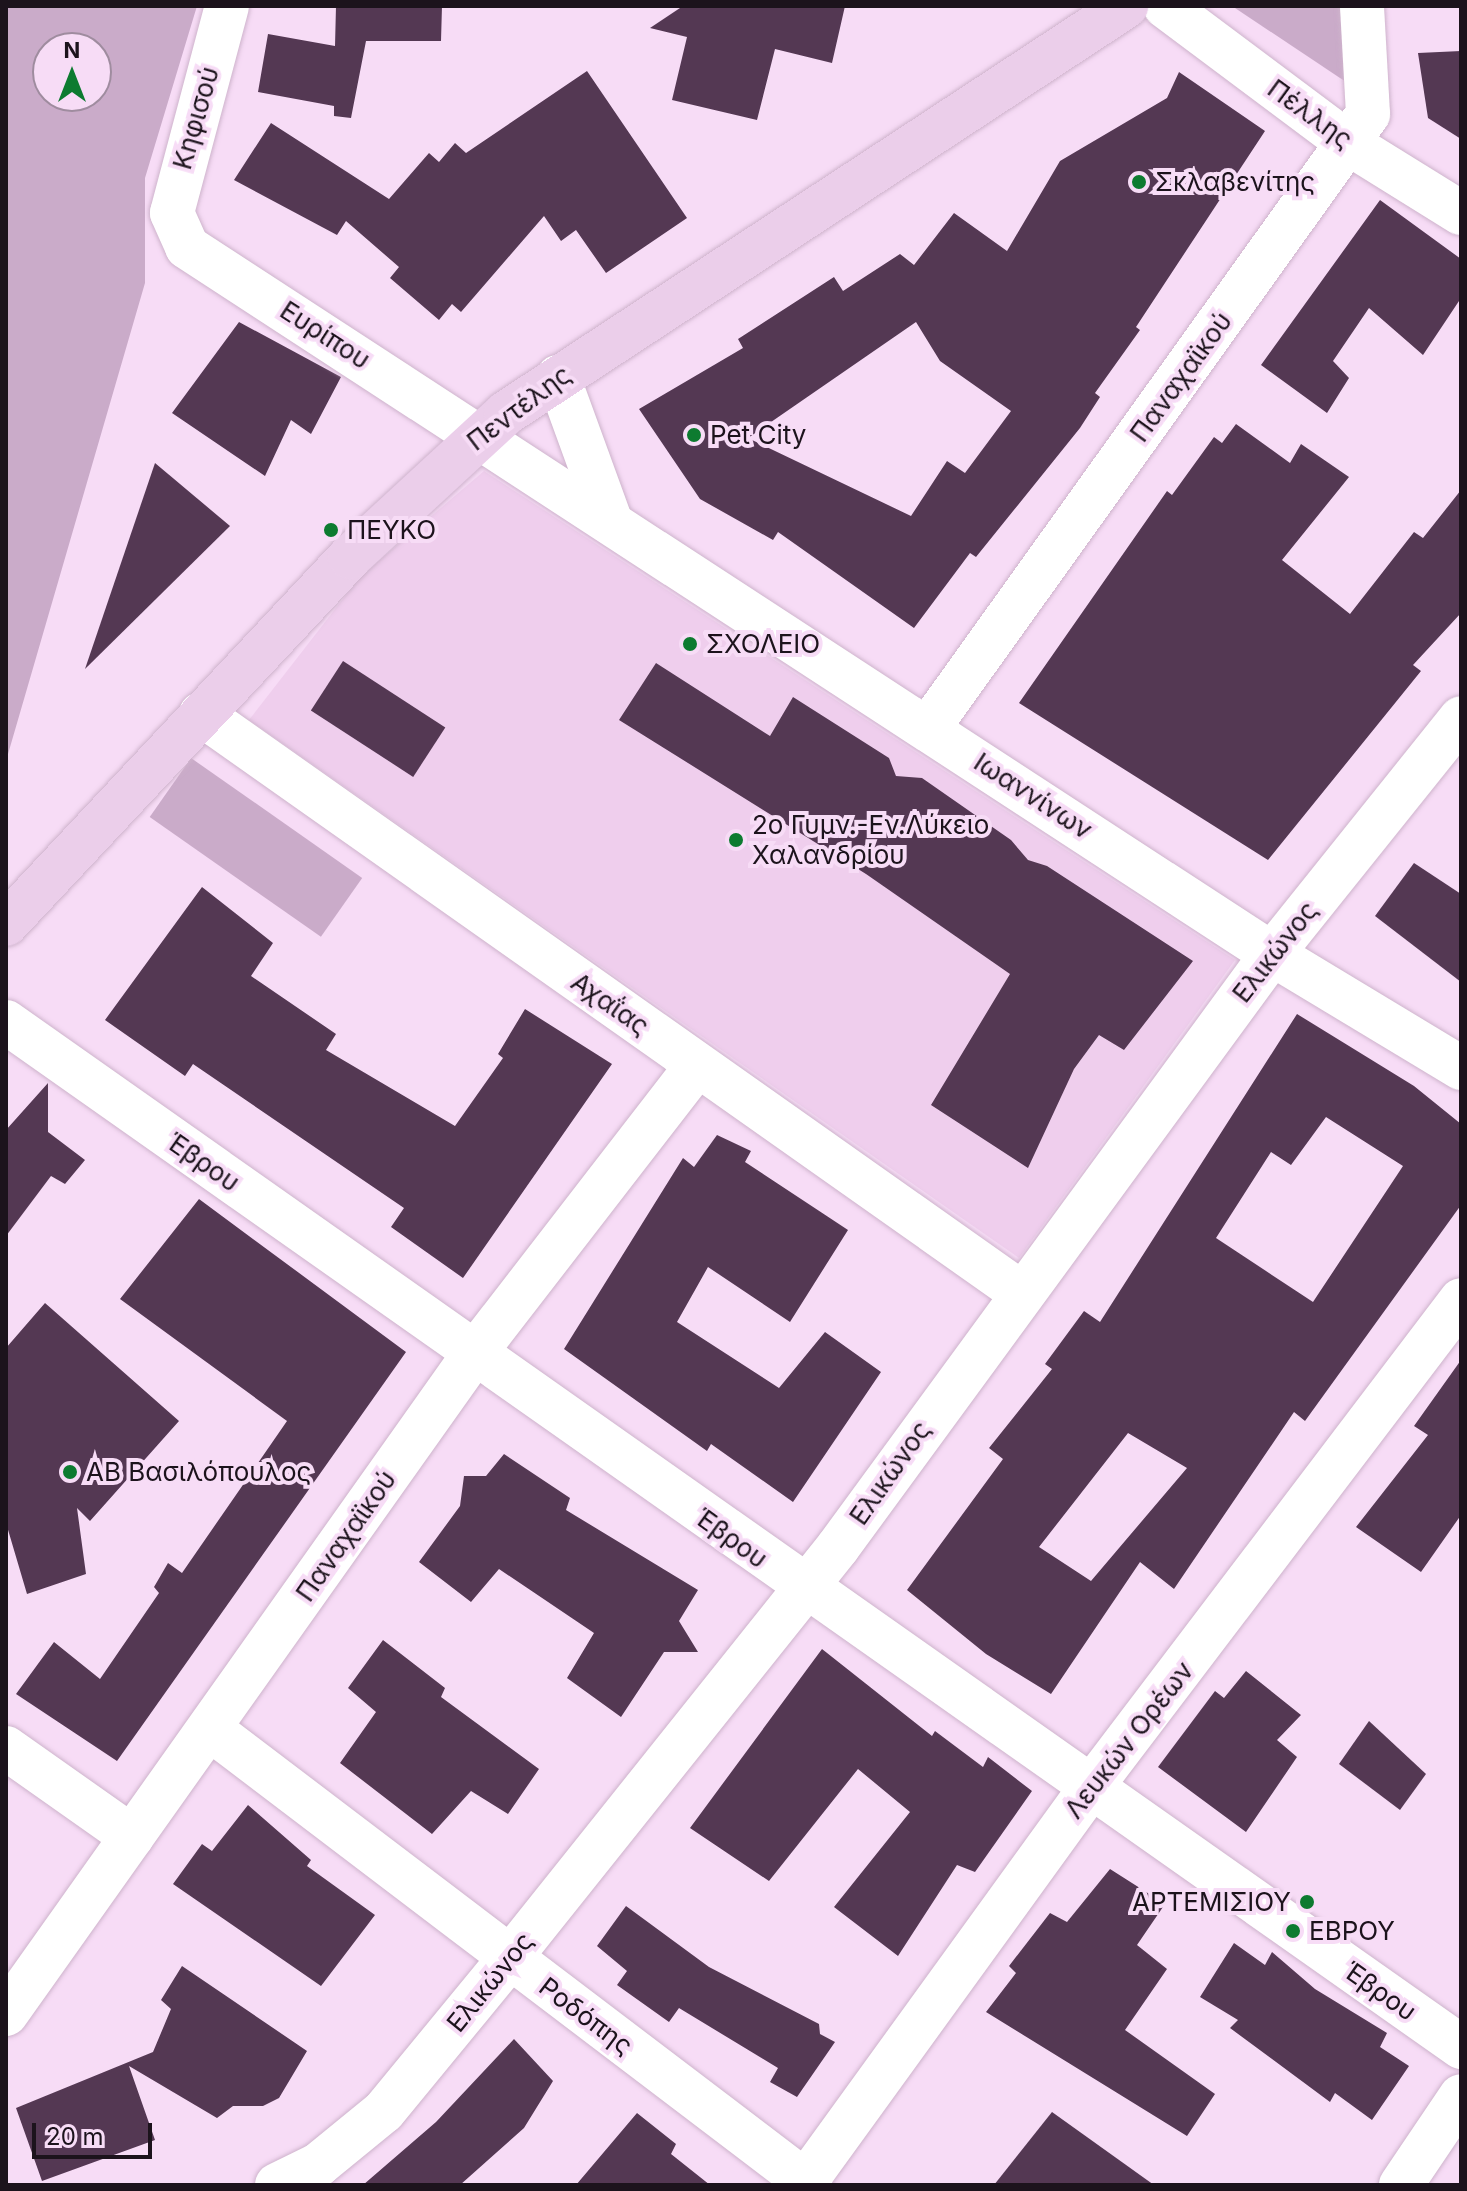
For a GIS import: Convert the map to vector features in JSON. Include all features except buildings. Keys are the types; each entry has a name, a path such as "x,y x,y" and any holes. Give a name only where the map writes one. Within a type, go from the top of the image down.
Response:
{"main road":[{"name":"Πεντέλης","path":"6,924 350,557 479,435 558,377 1126,6"}],"street":[{"name":"Κηφισού","path":"176,230 177,185 227,6"},
{"name":"Πέλλης","path":"1165,6 1348,143 1461,213"},
{"name":"Παναχαϊκού","path":"929,727 1371,108 1362,6"},
{"name":"Ευρίπου","path":"176,230 187,247 479,435"},
{"path":"558,377 609,517"},
{"name":"Ιωαννίνων","path":"479,435 609,517 1272,954 1461,1068"},
{"name":"Αχαΐας","path":"201,714 1020,1292"},
{"name":"Ελικώνος","path":"277,2185 318,2165 384,2111 509,1959 803,1589 1272,954 1461,718"},
{"name":"Έβρου","path":"6,1022 803,1589 1461,2047"},
{"name":"Παναχαϊκού","path":"6,2014 474,1354 697,1065"},
{"name":"Λευκών Ορέων","path":"806,2184 1089,1790 1461,1300"},
{"name":"Ροδόπης","path":"210,1729 806,2184"},
{"path":"6,1748 132,1837"},
{"path":"1401,2185 1461,2096"}],"shaded area":[{"path":"6,6 197,6 145,178 145,283 6,761"},
{"path":"1232,6 1344,6 1350,84 1340,78"},
{"name":"2ο Γυμν.-Εν.Λύκειο Χαλανδρίου","path":"484,471 1235,960 1019,1258 249,720 360,577"},
{"path":"191,758 362,878 321,937 150,817"}],"place":[{"name":"Σκλαβενίτης","path":"1139,182"},
{"name":"Pet City","path":"694,435"},
{"name":"ΠΕΥΚΟ","path":"331,530"},
{"name":"ΣΧΟΛΕΙΟ","path":"690,644"},
{"name":"2ο Γυμν.-Εν.Λύκειο Χαλανδρίου","path":"736,840"},
{"name":"ΑΒ Βασιλόπουλος","path":"70,1472"},
{"name":"ΑΡΤΕΜΙΣΙΟΥ","path":"1307,1902"},
{"name":"ΕΒΡΟΥ","path":"1293,1931"}]}
